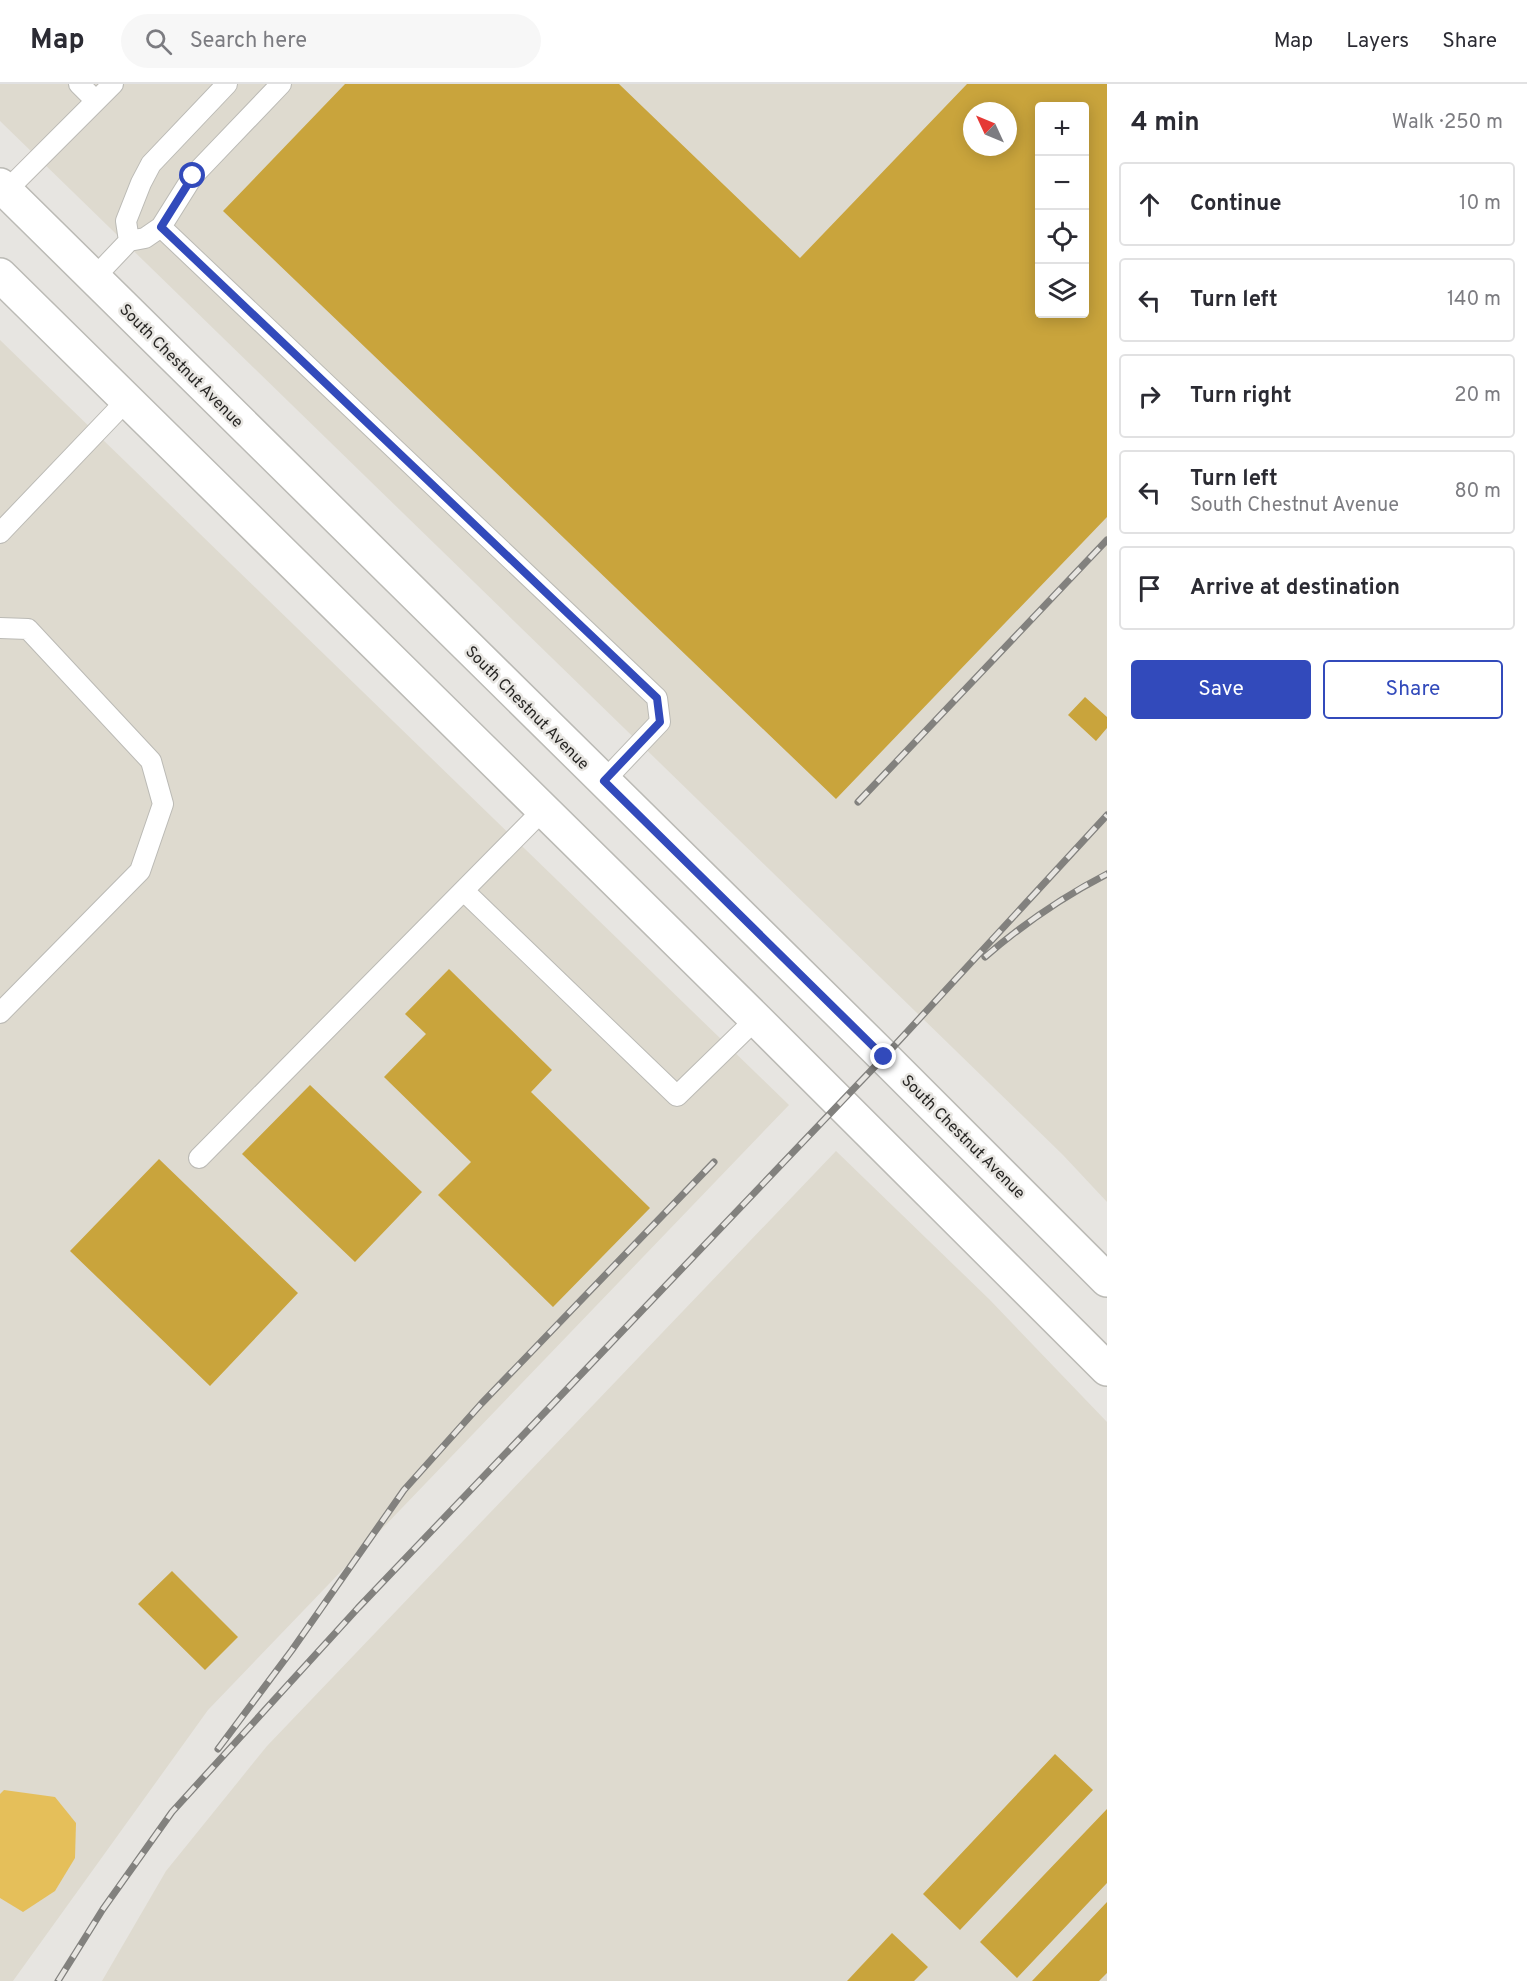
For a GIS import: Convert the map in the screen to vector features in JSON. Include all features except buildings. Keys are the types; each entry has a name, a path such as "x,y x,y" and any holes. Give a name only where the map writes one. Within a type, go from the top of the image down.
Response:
{"main road":[{"name":"South Chestnut Avenue","path":"3,188 959,1131 1107,1280"},
{"path":"0,275 756,1019 1107,1369"}],"lane":[{"path":"79,84 96,101"},
{"path":"3,188 113,84"},
{"path":"129,241 126,222 141,183 152,164 227,84"},
{"path":"94,278 129,241 145,238 161,227 193,176 281,84"},
{"path":"161,227 657,698 660,722 604,781"},
{"path":"0,533 127,400"},
{"path":"0,628 28,628 151,761 163,804 140,872 0,1013"},
{"path":"199,1158 543,810"},
{"path":"464,891 677,1096 756,1019"}],"shaded area":[{"path":"0,84 1107,84 1107,1202 1063,1155 0,121"},
{"path":"0,340 789,1105 208,1710 13,1981 0,1981"},
{"path":"836,1151 989,1299 1107,1422 1107,1981 102,1981 166,1871 267,1746"},
{"path":"4,1790 55,1797 76,1823 75,1858 55,1891 23,1912 0,1898 0,1794"}],"railway":[{"path":"858,802 1107,540"},
{"path":"58,1981 103,1909 172,1812 358,1608 884,1057 1107,815"},
{"path":"985,957 1044,912 1107,874"},
{"path":"218,1749 292,1650 404,1490 481,1404 714,1162"}],"route":[{"path":"193,176 161,227 657,698 660,722 604,781 884,1057"}]}
